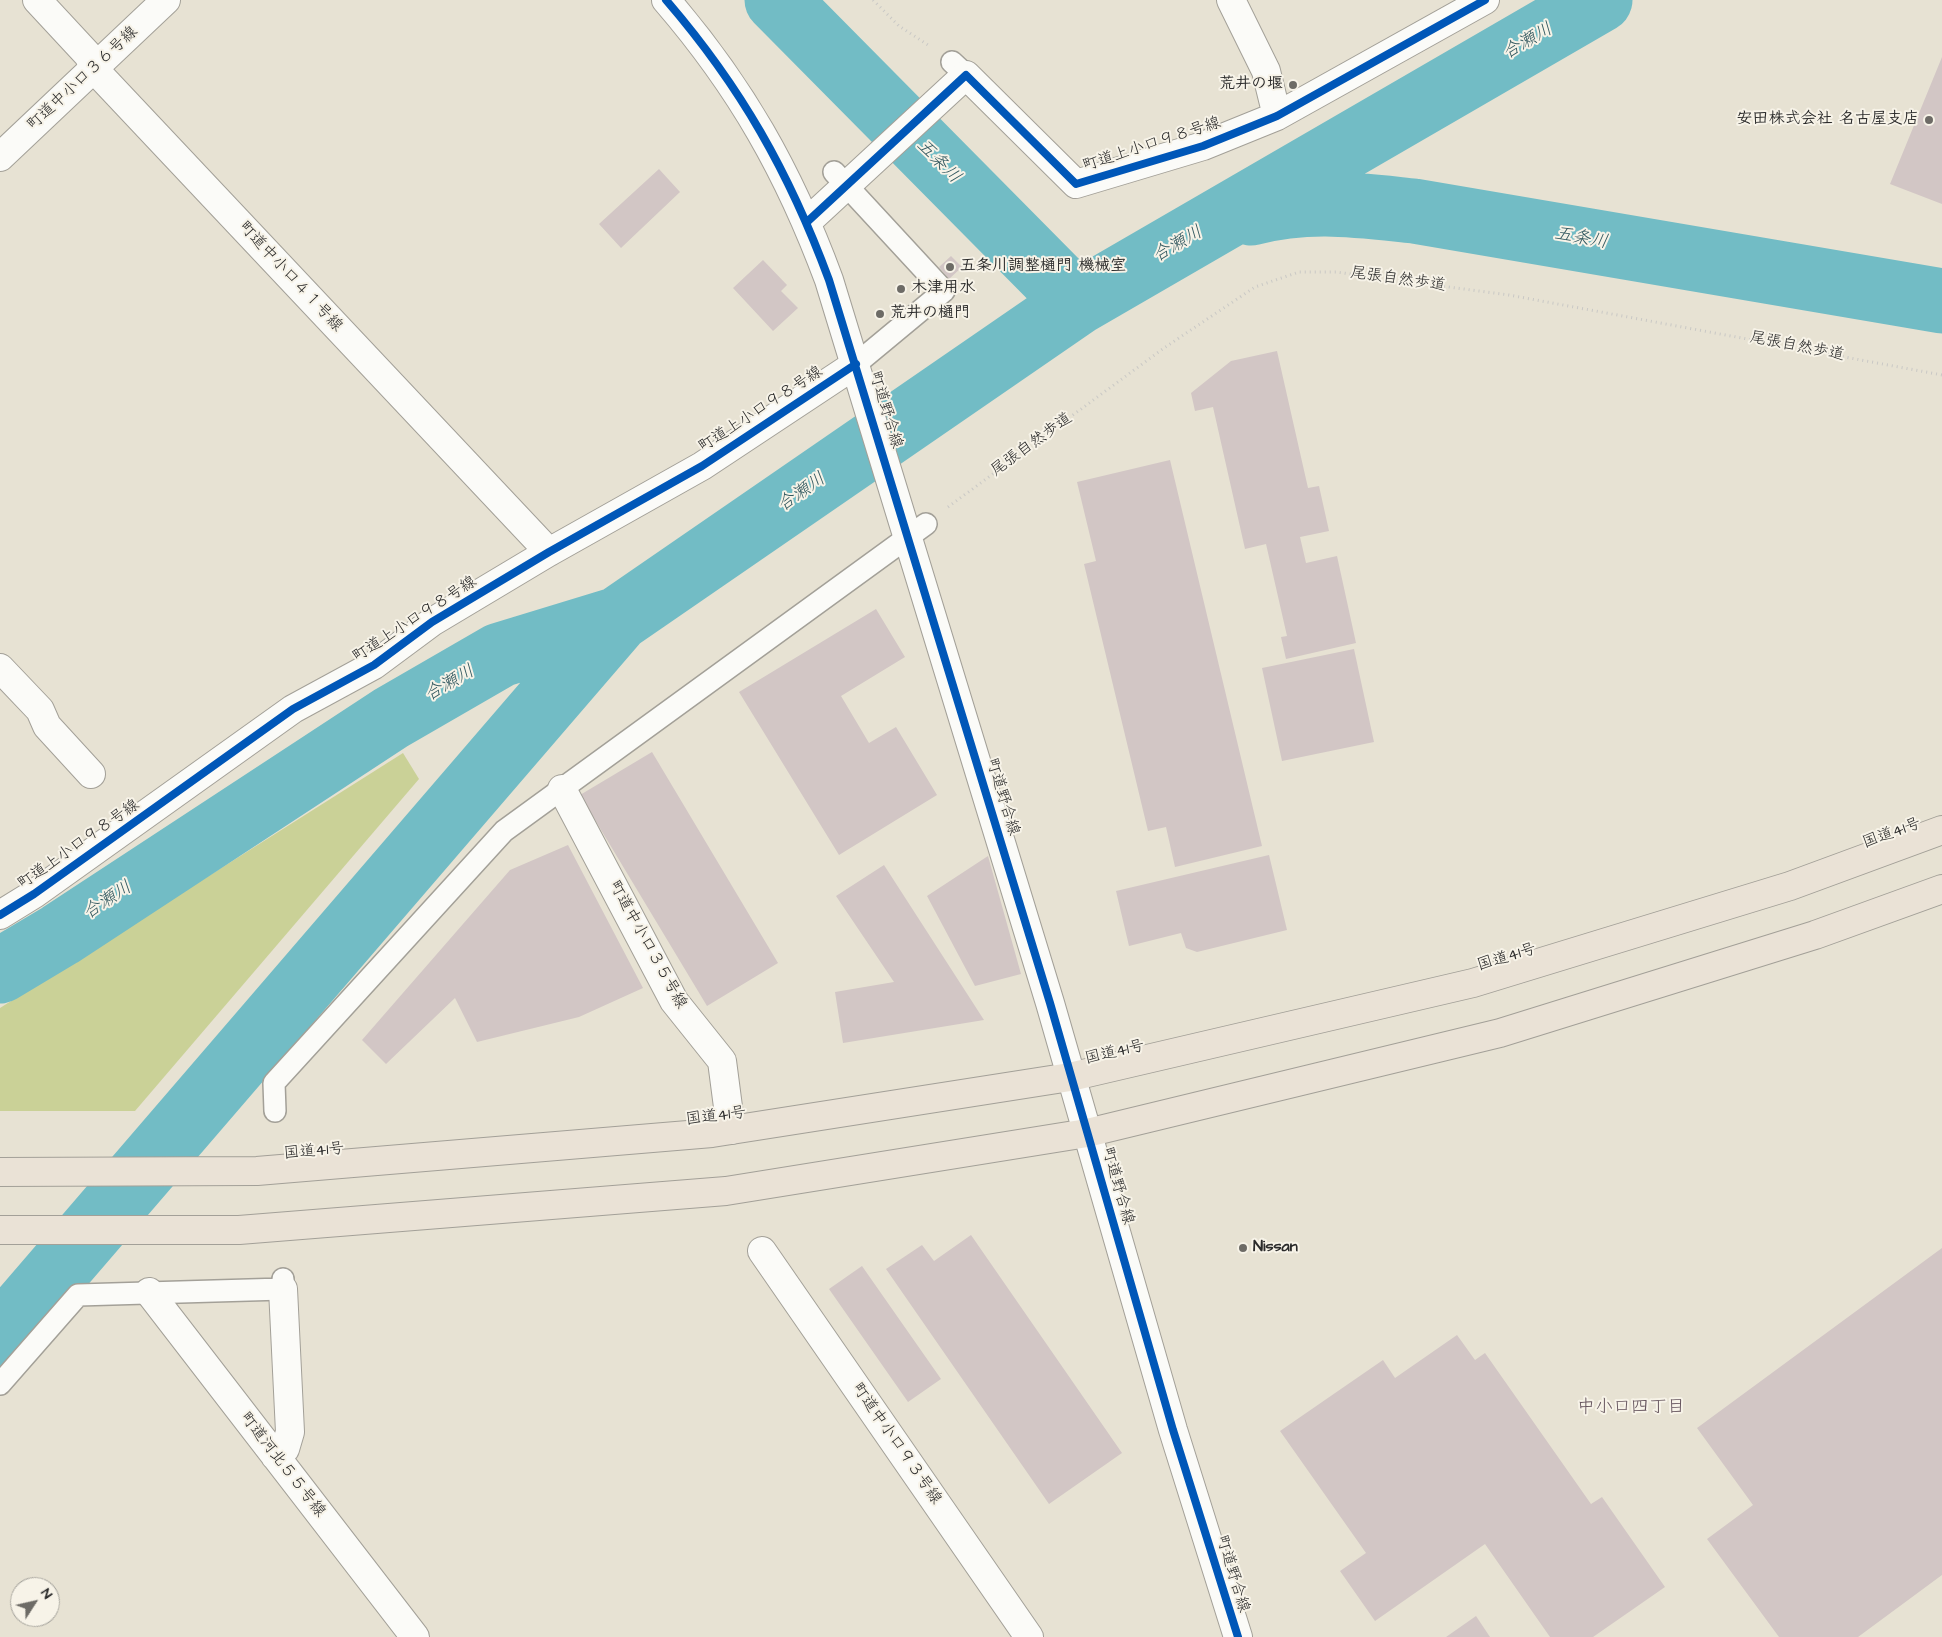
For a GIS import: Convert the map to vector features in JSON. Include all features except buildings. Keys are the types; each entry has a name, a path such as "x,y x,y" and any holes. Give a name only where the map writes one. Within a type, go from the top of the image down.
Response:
{"highway":[{"name":"国道41号","path":"0,1172 257,1171 731,1130 1070,1077 1473,984 1790,886 1942,830"},
{"path":"0,1230 239,1230 510,1207 726,1192 1087,1133 1500,1032 1815,935 1942,889"}],"street":[{"name":"町道中小口４１号線","path":"36,0 89,56 94,68 549,552"},
{"name":"町道中小口３６号線","path":"0,157 166,0"},
{"name":"町道野合線","path":"666,0 717,63 755,119 792,186 829,280 914,530 1173,1430 1233,1622"},
{"path":"1231,0 1266,71 1277,116"},
{"name":"町道上小口９８号線","path":"958,74 1076,184 1203,146 1277,116 1485,0"},
{"path":"807,222 846,178 958,74"},
{"name":"町道上小口９８号線","path":"0,915 34,894 293,710 374,665 432,622 549,552 702,466 857,367"},
{"path":"0,668 40,710 47,726 91,774"},
{"name":"町道中小口３５号線","path":"562,789 674,1001 722,1061 731,1130"},
{"name":"町道中小口９３号線","path":"762,1251 1029,1637"},
{"path":"275,1456 285,1449 290,1432 283,1284"},
{"name":"町道河北５５号線","path":"150,1292 414,1637"}],"lane":[{"path":"846,178 944,291 857,367"},
{"path":"275,1111 274,1083 504,831 914,530"},
{"path":"0,1384 78,1294 150,1292 283,1284"}],"path":[{"path":"873,0 900,26 958,74"}],"green space":[{"path":"403,753 419,779 135,1111 0,1111 0,1008"}],"waterway":[{"name":"五条川","path":"777,0 1077,303"},
{"name":"合瀬川","path":"0,971 60,935 391,718 500,655 618,619 1077,303 1600,0"},
{"name":"五条川","path":"1251,213 1272,208 1313,204 1352,205 1414,211 1942,301"},
{"path":"0,1337 618,619"}],"cycle path":[{"path":"666,0 717,65 761,132 797,203 829,280 1050,1003 1173,1430 1238,1637"},
{"path":"807,222 966,75 1076,184 1203,146 1277,116 1485,0"},
{"path":"0,915 34,894 293,709 374,665 432,622 549,552 702,466 856,364"}],"place":[{"name":"荒井の堰","path":"1293,85"},
{"name":"安田株式会社 名古屋支店","path":"1929,120"},
{"name":"五条川調整樋門 機械室","path":"950,267"},
{"name":"木津用水","path":"901,289"},
{"name":"荒井の樋門","path":"880,314"},
{"name":"Nissan","path":"1243,1248"}],"district":[{"name":"中小口四丁目","path":"1631,1408"}]}
